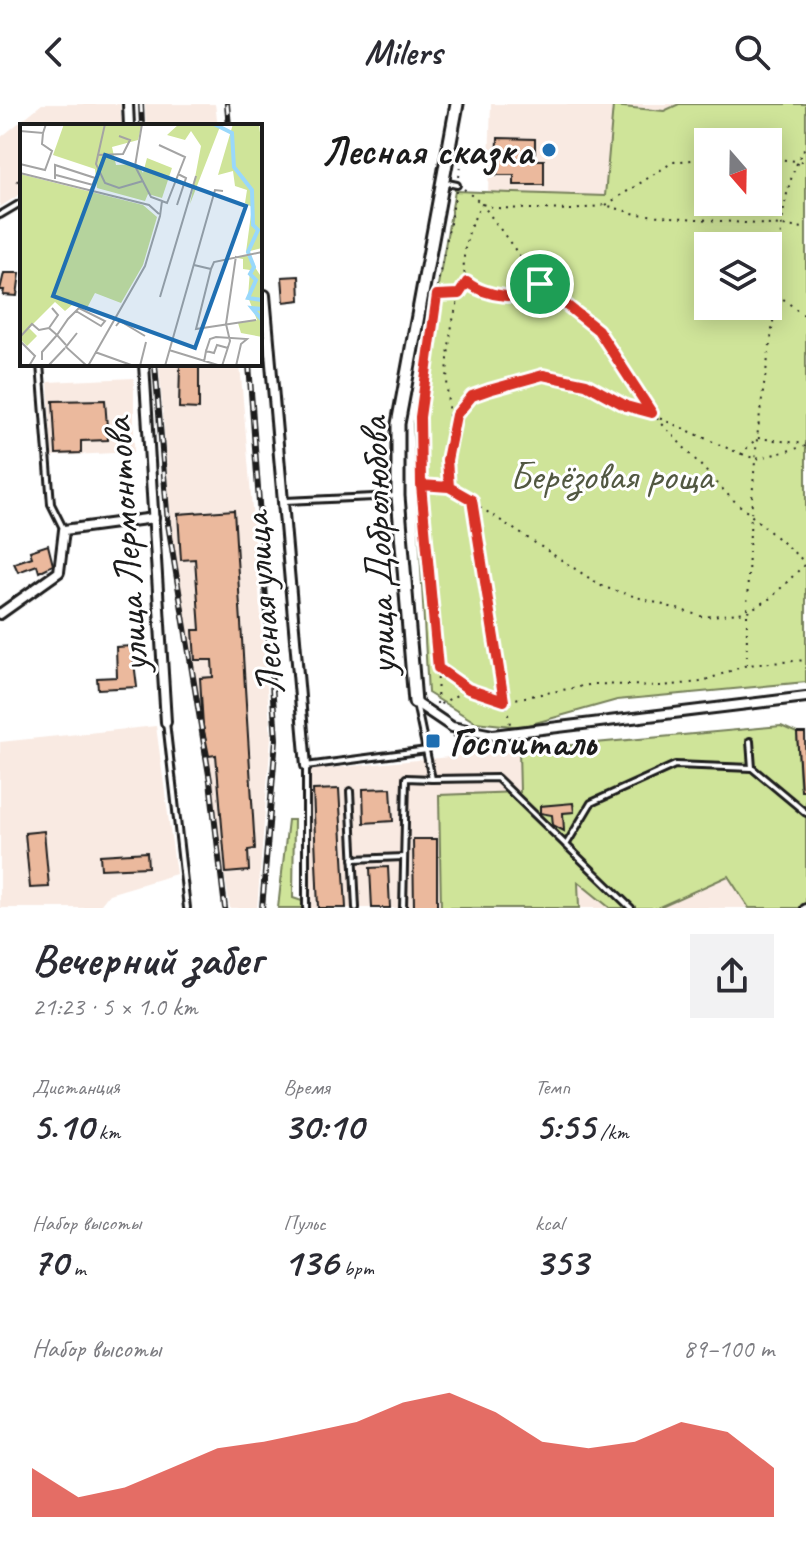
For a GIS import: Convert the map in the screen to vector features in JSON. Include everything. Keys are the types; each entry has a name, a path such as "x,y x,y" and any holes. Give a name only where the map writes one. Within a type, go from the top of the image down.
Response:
{"street":[{"path":"128,104 129,124"},
{"name":"улица Добролюбова","path":"415,702 398,496 398,424 440,182 457,104"},
{"name":"Лесная улица","path":"265,295 306,766"},
{"name":"улица Лермонтова","path":"144,366 166,722"},
{"path":"0,614 59,572 64,530 154,518"},
{"path":"415,702 452,727 493,735 806,697"}],"lane":[{"path":"440,182 457,185"},
{"path":"0,215 20,203"},
{"path":"40,366 51,504 64,530"},
{"path":"284,501 398,496"},
{"path":"415,702 432,779"},
{"path":"166,722 187,908"},
{"path":"750,741 752,768"},
{"path":"306,766 427,750"},
{"path":"566,845 591,803 675,765 752,768 806,813"},
{"name":"Лесная улица","path":"306,766 306,908"},
{"path":"403,908 406,778 497,778 631,908"},
{"path":"350,791 356,908"},
{"path":"353,859 404,857"}],"path":[{"path":"780,232 785,194 796,162 806,145"},
{"path":"445,156 486,157"},
{"path":"463,156 437,295 420,417 421,485 438,668 437,706 468,689"},
{"path":"482,204 495,208 573,210 605,205 673,162 694,160"},
{"path":"782,160 806,162"},
{"path":"17,180 20,185"},
{"path":"421,485 449,487 603,587 704,617 746,612 771,598 806,563 752,516 652,413 598,330 540,284 492,215 457,185"},
{"path":"482,204 470,232 464,261 467,282 475,289 506,296 528,293 540,284"},
{"path":"605,205 636,214 806,228"},
{"path":"492,215 495,208"},
{"path":"452,433 446,410 459,294 467,282"},
{"path":"437,295 459,294"},
{"path":"782,298 806,317"},
{"path":"747,665 746,612 757,438 772,320"},
{"path":"449,487 447,460 456,415 472,396 543,375 586,384 626,406 652,413 756,459 806,445"},
{"path":"757,438 806,445"},
{"path":"741,454 757,438"},
{"path":"472,500 504,701 512,733"},
{"path":"438,668 468,689 504,701 594,684 663,686 700,682 747,665 806,660"}],"shaded area":[{"path":"42,104 120,104 122,124 20,124 20,194 0,207 0,138"},
{"path":"145,104 215,104 218,124 146,124"},
{"name":"Лесная сказка","path":"491,104 679,104 664,111 614,106 605,196 488,193"},
{"path":"159,366 240,366 271,737 257,908 230,908 174,562"},
{"path":"134,378 134,452 52,456 48,382"},
{"path":"156,726 176,874 109,894 98,908 0,908 0,742"},
{"path":"781,726 797,733 800,786 806,793 806,908 309,908 311,770"}],"green space":[{"name":"Берёзовая роща","path":"679,104 806,104 806,682 617,700 521,727 475,722 428,693 413,424 455,191 605,196 613,106 664,111"},
{"path":"781,726 797,733 800,786 806,793 806,908 749,908 728,876 657,908 610,908 578,882 579,908 441,908 439,795 520,792 519,750"},
{"path":"288,820 294,820 293,898 308,903 309,908 278,908"}],"building":[{"path":"498,138 535,139 535,160 544,160 544,185 514,185 514,175 497,175"},
{"path":"4,273 20,273 17,296 3,295 4,290 0,290"},
{"path":"299,276 300,300 284,302 282,277"},
{"path":"180,366 199,366 199,409 179,408"},
{"path":"105,400 108,440 81,441 81,453 56,454 53,401"},
{"path":"234,510 255,849 248,850 249,871 226,873 216,755 209,756 203,726 200,678 213,677 212,660 195,660 193,630 200,630 195,559 181,560 178,514"},
{"path":"48,545 53,565 39,572 37,565 18,572 14,563 32,557 30,551"},
{"path":"132,646 137,687 98,689 97,678 117,677 116,647"},
{"path":"797,733 805,733 806,791 801,791"},
{"path":"391,788 393,821 364,823 363,789"},
{"path":"339,789 346,908 318,908 313,790"},
{"path":"573,803 574,812 563,813 564,831 553,825 552,815 540,813 540,806"},
{"path":"44,831 49,887 30,888 25,833"},
{"path":"413,839 437,839 437,908 414,908"},
{"path":"147,852 148,867 101,869 100,855"},
{"path":"388,867 390,908 372,908 370,868"}],"railway":[{"path":"141,104 142,124"},
{"path":"227,104 229,124"},
{"path":"155,366 168,524 210,781 225,908"},
{"path":"249,366 276,739 262,908"}],"place":[{"name":"Лесная сказка","path":"549,150"},
{"name":"Госпиталь","path":"433,741"}],"route":[{"path":"540,284 528,293 506,296 475,289 467,282 459,294 437,295 420,417 421,485 449,487 472,500 490,629 504,701 468,689 438,668 421,485 449,487 447,460 456,415 472,396 543,375 586,384 626,406 652,413 598,330 540,284"}]}
